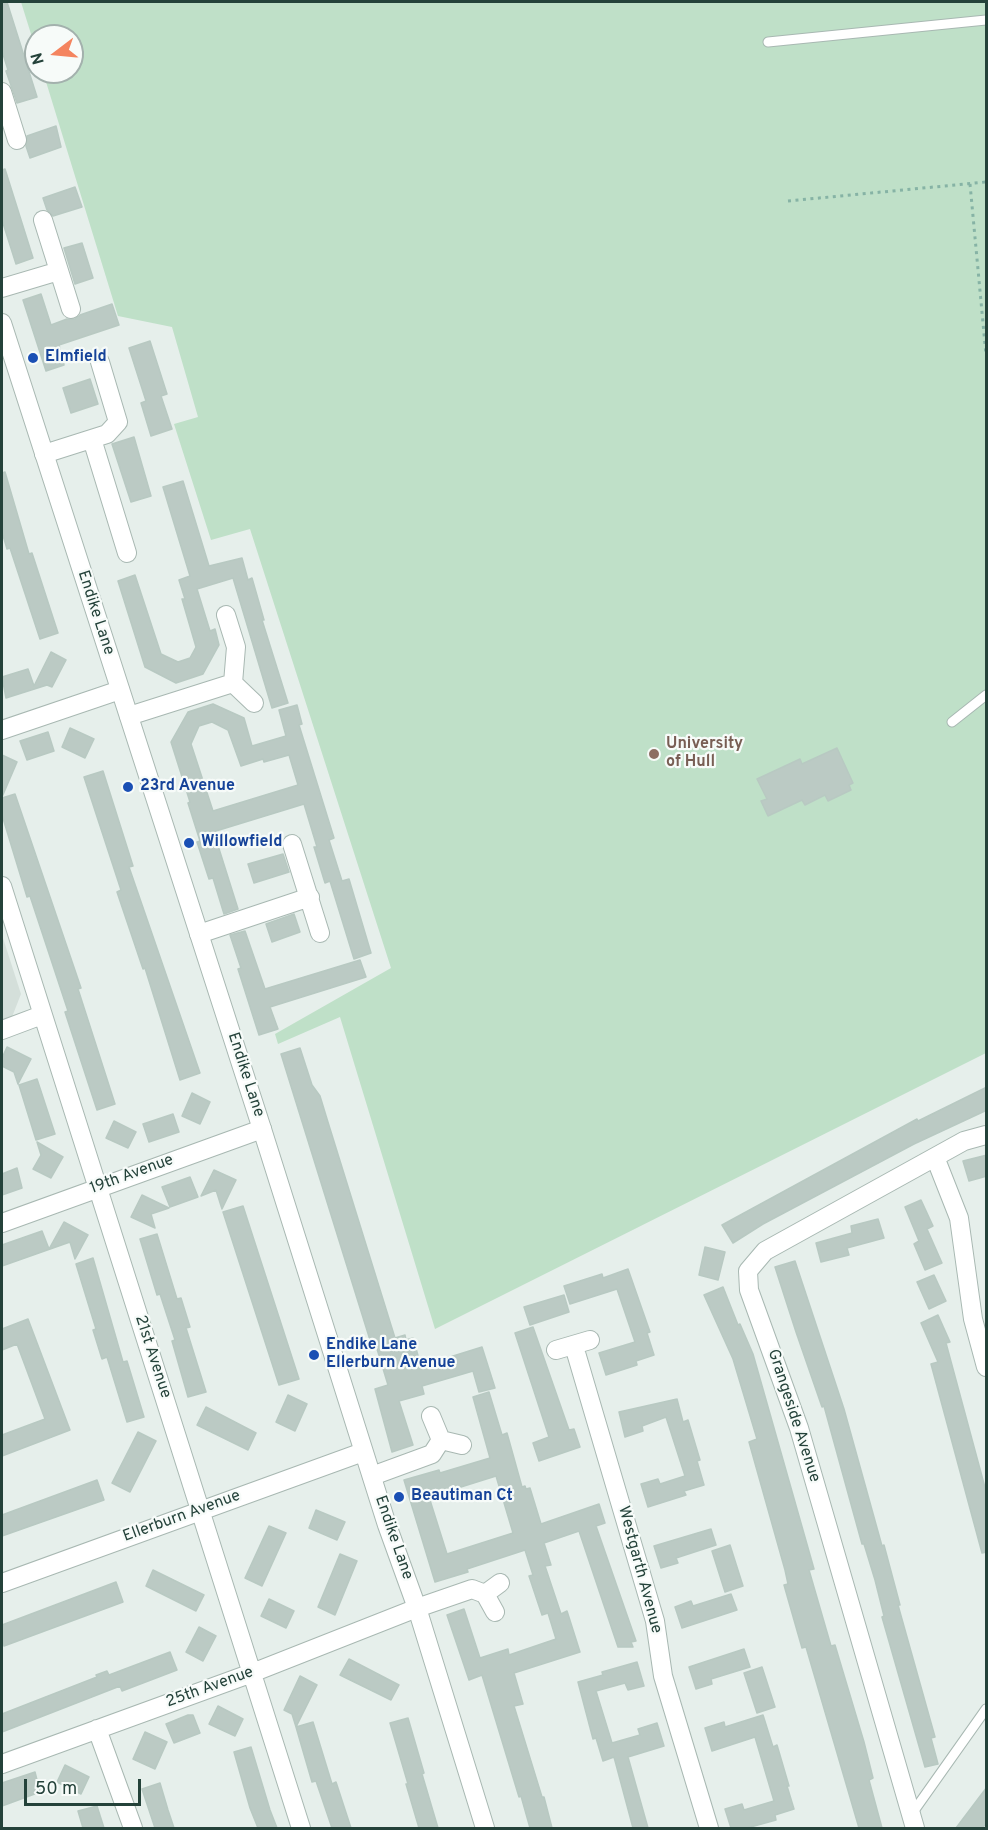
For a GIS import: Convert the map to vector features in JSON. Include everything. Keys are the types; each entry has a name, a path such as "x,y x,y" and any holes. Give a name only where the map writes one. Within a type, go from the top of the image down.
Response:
{"street":[{"path":"2,92 17,140"},
{"path":"43,220 71,309"},
{"path":"2,288 60,271"},
{"name":"Endike Lane","path":"2,323 262,1129 363,1452 417,1608 486,1828"},
{"path":"44,454 107,434 118,422 100,362"},
{"path":"92,439 127,553"},
{"path":"226,615 236,647 233,683"},
{"path":"233,683 254,703"},
{"path":"129,716 233,683"},
{"path":"2,730 120,690"},
{"path":"292,844 320,933"},
{"name":"21st Avenue","path":"2,886 301,1828"},
{"path":"199,934 310,897"},
{"path":"2,1030 42,1015"},
{"name":"19th Avenue","path":"2,1223 262,1129"},
{"name":"Grangeside Avenue","path":"913,1822 799,1428 750,1290 748,1271 765,1251 964,1141 987,1135"},
{"path":"936,1157 958,1218 973,1319 987,1367"},
{"name":"Westgarth Avenue","path":"573,1346 655,1622 663,1676 709,1828"},
{"path":"431,1416 441,1440"},
{"path":"441,1440 462,1445"},
{"path":"372,1476 432,1454 441,1440"},
{"name":"Ellerburn Avenue","path":"2,1583 363,1452"},
{"path":"495,1612 485,1594 500,1583"},
{"name":"25th Avenue","path":"2,1764 252,1673 417,1608 472,1589 485,1594"},
{"path":"97,1729 133,1828"}],"lane":[{"path":"768,42 987,20"},
{"path":"952,722 987,695"},
{"path":"913,1822 987,1709"}],"path":[{"path":"788,201 987,182"},
{"path":"970,184 987,355"}],"shaded area":[{"path":"2,935 21,994 12,1017 2,1020"}],"green space":[{"name":"University of Hull","path":"21,2 986,2 986,1053 435,1329 340,1017 278,1044 275,1034 391,968 250,529 211,540 174,424 198,417 172,327 118,316 47,84 84,84 84,24 28,24"}],"building":[{"path":"2,2 7,2 24,56 24,84 33,84 37,97 17,103 2,51"},
{"path":"56,126 61,147 30,158 26,146 27,136"},
{"path":"5,169 33,258 16,264 2,220 2,170"},
{"path":"75,187 82,207 53,216 47,210 43,198"},
{"path":"82,243 93,278 75,284 64,248"},
{"path":"41,294 51,325 67,319 75,319 80,315 112,304 119,325 59,345 64,365 46,371 23,300"},
{"path":"150,341 167,394 161,396 172,429 151,436 141,403 146,401 129,348"},
{"path":"90,379 98,404 71,413 63,388"},
{"path":"134,437 151,496 131,502 112,444"},
{"path":"5,472 29,554 32,553 58,633 40,639 10,548 7,549 2,532 2,473"},
{"path":"183,481 209,566 242,558 248,580 252,578 264,620 262,620 288,703 272,708 233,578 197,589 210,631 215,629 219,645 203,674 176,683 145,667 118,581 135,575 161,654 178,662 190,658 196,647 179,580 190,576 163,487"},
{"path":"51,652 66,660 52,687 47,685 6,698 2,677 28,669 34,686"},
{"path":"213,704 244,718 252,746 286,736 279,710 297,705 302,724 299,725 334,838 329,840 342,881 349,879 371,953 354,959 330,881 325,883 304,804 216,831 215,836 238,909 224,914 213,878 209,879 197,842 200,841 188,803 190,802 171,742 188,712","holes":["212,722 228,730 241,766 263,759 264,762 289,755 298,785 213,811 191,744 199,726"]},
{"path":"70,728 94,739 85,758 62,747"},
{"path":"48,732 54,751 27,760 20,741"},
{"path":"837,748 853,783 849,785 851,790 828,801 825,795 805,805 802,800 768,816 761,801 767,799 757,779 800,759 802,764"},
{"path":"2,755 17,762 2,797"},
{"path":"103,771 133,866 129,867 200,1073 180,1080 145,968 143,969 117,892 121,890 84,777"},
{"path":"15,794 81,988 78,989 115,1104 97,1110 65,1012 68,1011 30,896 27,897 2,815 2,798"},
{"path":"283,854 289,872 254,883 248,864"},
{"path":"294,914 300,932 272,942 266,924"},
{"path":"245,931 265,989 360,960 366,977 270,1007 278,1029 259,1035 230,935"},
{"path":"7,1047 31,1059 18,1084 14,1072 2,1066 2,1058"},
{"path":"300,1048 312,1085 320,1096 395,1338 405,1335 406,1340 413,1338 421,1366 482,1347 495,1388 479,1392 473,1371 422,1386 424,1394 399,1401 413,1445 392,1452 375,1389 388,1385 374,1339 370,1340 281,1054"},
{"path":"37,1079 55,1134 36,1140 19,1085"},
{"path":"987,1087 987,1110 914,1144 763,1224 733,1243 722,1225 917,1119 918,1121"},
{"path":"192,1093 210,1102 200,1124 182,1116"},
{"path":"173,1114 179,1132 149,1142 143,1124"},
{"path":"114,1121 136,1132 128,1148 106,1138"},
{"path":"37,1142 63,1157 51,1178 33,1169 41,1155"},
{"path":"987,1155 987,1176 969,1181 963,1161"},
{"path":"17,1168 22,1188 2,1195 2,1174"},
{"path":"214,1170 236,1180 222,1209 216,1190 201,1196"},
{"path":"190,1177 198,1197 170,1207 162,1187"},
{"path":"142,1195 169,1208 151,1214 155,1228 131,1217"},
{"path":"921,1200 933,1226 927,1229 942,1263 925,1270 914,1244 919,1241 905,1207"},
{"path":"243,1206 299,1379 279,1385 223,1212"},
{"path":"878,1219 884,1238 847,1248 849,1255 821,1262 816,1243 852,1233 851,1226"},
{"path":"64,1222 88,1235 75,1259 70,1242 2,1266 2,1245 42,1231 49,1249"},
{"path":"157,1234 177,1299 181,1298 190,1327 186,1328 206,1392 188,1397 172,1341 175,1340 160,1294 157,1295 140,1239"},
{"path":"705,1247 725,1252 718,1280 699,1275"},
{"path":"93,1258 123,1362 127,1361 144,1417 127,1422 107,1357 102,1359 93,1330 96,1329 76,1264"},
{"path":"795,1261 844,1409 882,1546 884,1545 900,1605 898,1605 935,1737 931,1738 938,1764 925,1767 882,1617 884,1616 875,1580 864,1544 862,1544 824,1406 822,1407 775,1267"},
{"path":"628,1269 650,1332 647,1333 654,1355 636,1361 637,1365 606,1375 599,1353 635,1342 617,1289 570,1304 564,1286 602,1274 603,1278"},
{"path":"934,1275 946,1301 929,1309 917,1282"},
{"path":"723,1287 738,1325 740,1324 753,1354 814,1569 809,1570 831,1646 835,1645 864,1742 873,1778 869,1780 882,1828 859,1828 806,1647 802,1648 784,1585 788,1584 785,1570 749,1442 757,1439 733,1359 704,1295"},
{"path":"564,1295 569,1312 530,1325 524,1307"},
{"path":"938,1315 950,1342 946,1343 987,1495 987,1552 982,1553 931,1364 938,1362 921,1323"},
{"path":"28,1319 70,1430 2,1456 2,1435 45,1419 17,1344 2,1350 2,1329"},
{"path":"533,1327 569,1430 574,1429 580,1447 539,1461 533,1443 549,1437 515,1333"},
{"path":"489,1392 502,1435 507,1433 522,1487 530,1488 541,1524 599,1504 605,1523 596,1526 636,1641 631,1642 633,1647 618,1647 579,1531 544,1543 551,1565 545,1566 561,1614 567,1611 580,1652 514,1673 523,1704 514,1706 552,1828 530,1828 482,1675 469,1680 447,1615 464,1609 480,1658 508,1649 509,1655 556,1639 548,1613 542,1615 529,1576 533,1575 525,1550 435,1582 404,1480 439,1470 440,1473 490,1458 473,1397","holes":["496,1476 513,1533 447,1554 429,1497"]},
{"path":"288,1395 307,1404 295,1431 276,1422"},
{"path":"677,1399 683,1422 688,1420 700,1460 697,1461 704,1485 684,1491 686,1495 648,1507 641,1484 658,1479 660,1484 685,1476 666,1417 642,1426 643,1431 625,1437 619,1412"},
{"path":"206,1407 256,1433 248,1450 197,1425"},
{"path":"138,1432 156,1441 130,1492 112,1483"},
{"path":"97,1480 104,1500 2,1536 2,1515"},
{"path":"316,1510 345,1522 337,1540 309,1528"},
{"path":"269,1526 286,1533 262,1586 245,1578"},
{"path":"711,1529 716,1545 676,1558 678,1563 661,1568 654,1546"},
{"path":"730,1545 743,1586 725,1592 712,1551"},
{"path":"340,1554 357,1561 335,1615 318,1607"},
{"path":"153,1570 204,1595 196,1611 146,1586"},
{"path":"116,1582 123,1602 4,1646 2,1625"},
{"path":"731,1594 737,1610 682,1628 675,1607 691,1601 693,1606"},
{"path":"269,1599 294,1611 286,1628 261,1616"},
{"path":"199,1627 216,1636 203,1661 186,1652"},
{"path":"744,1649 750,1667 711,1679 712,1684 696,1689 689,1667"},
{"path":"170,1652 177,1670 122,1691 120,1686 2,1732 2,1714 97,1677 96,1675 107,1671 109,1675"},
{"path":"349,1659 399,1685 391,1700 340,1675"},
{"path":"637,1662 644,1686 628,1690 625,1683 596,1691 612,1743 640,1735 638,1729 657,1723 664,1746 628,1757 648,1828 633,1828 614,1757 603,1761 596,1738 593,1739 578,1682"},
{"path":"762,1667 775,1707 757,1713 744,1673"},
{"path":"300,1676 317,1685 296,1727 292,1714 284,1710"},
{"path":"218,1706 243,1719 235,1736 209,1724"},
{"path":"193,1715 200,1733 174,1743 166,1724"},
{"path":"763,1715 773,1747 777,1745 794,1809 775,1815 776,1820 747,1828 731,1828 725,1809 742,1804 744,1810 774,1801 755,1737 712,1751 705,1728 724,1722 725,1727"},
{"path":"408,1718 438,1828 419,1828 406,1784 408,1784 390,1723"},
{"path":"313,1722 332,1784 336,1782 351,1828 332,1828 316,1781 312,1782 296,1727"},
{"path":"145,1732 167,1742 155,1769 133,1759"},
{"path":"251,1747 277,1828 258,1828 250,1808 234,1752"},
{"path":"65,1765 89,1777 81,1794 57,1782"},
{"path":"35,1772 40,1792 2,1806 2,1783"},
{"path":"160,1783 174,1828 155,1828 142,1789"},
{"path":"987,1787 987,1823 982,1828 956,1828"},
{"path":"97,1806 104,1828 83,1828 78,1811"}],"place":[{"name":"Elmfield","path":"33,358"},
{"name":"University of Hull","path":"654,754"},
{"name":"23rd Avenue","path":"128,787"},
{"name":"Willowfield","path":"189,843"},
{"name":"Endike Lane Ellerburn Avenue","path":"314,1355"},
{"name":"Beautiman Ct","path":"399,1497"}]}
